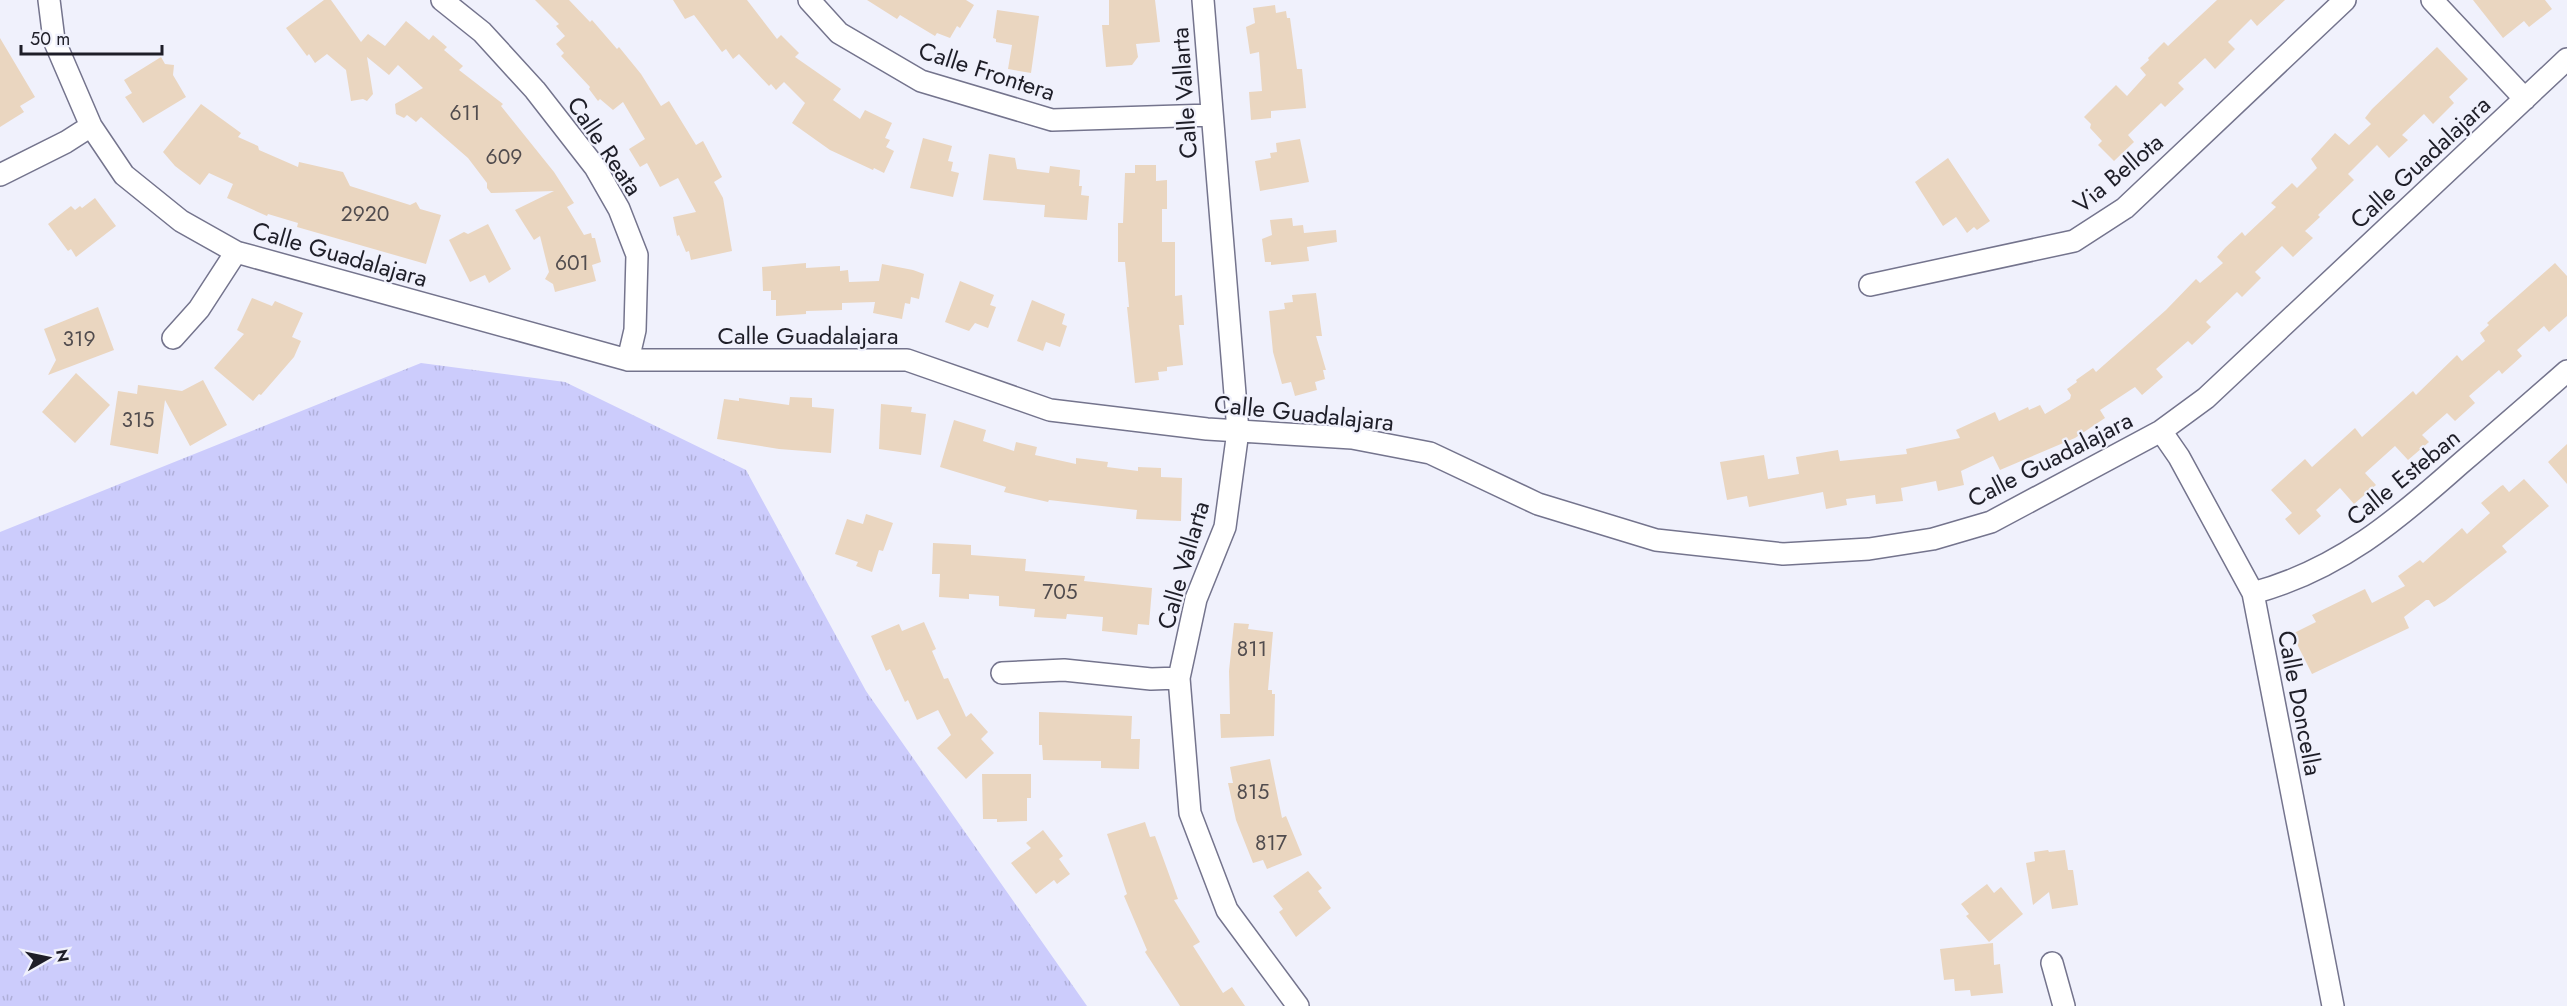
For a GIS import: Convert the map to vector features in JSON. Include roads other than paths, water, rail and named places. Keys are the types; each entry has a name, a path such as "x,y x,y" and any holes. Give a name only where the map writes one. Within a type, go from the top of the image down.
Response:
{"street":[{"name":"Calle Guadalajara","path":"49,0 54,40 91,126 124,175 181,221 236,252 628,360 907,360 1050,410 1238,431 1352,438 1431,453 1538,504 1656,540 1783,554 1869,549 1933,539 1990,522 2161,431 2206,399 2567,59"},
{"name":"Calle Reata","path":"442,0 482,32 535,90 595,167 620,209 637,255 635,330 628,360"},
{"name":"Calle Frontera","path":"809,0 839,33 921,81 1052,120 1211,115"},
{"name":"Calle Vallarta","path":"1203,0 1238,431 1225,527 1196,599 1179,678 1190,813 1227,910 1298,1006"},
{"name":"Via Bellota","path":"1870,285 2074,242 2125,208 2345,0"},
{"path":"2432,0 2525,99"},
{"path":"0,175 66,142 91,126"},
{"path":"173,338 199,309 236,252"},
{"name":"Calle Esteban","path":"2253,593 2271,588 2343,556 2375,537 2567,370"},
{"name":"Calle Doncella","path":"2161,431 2179,457 2253,593 2333,1006"},
{"path":"1002,673 1064,669 1151,679 1179,678"},
{"path":"2052,963 2064,1006"}]}
